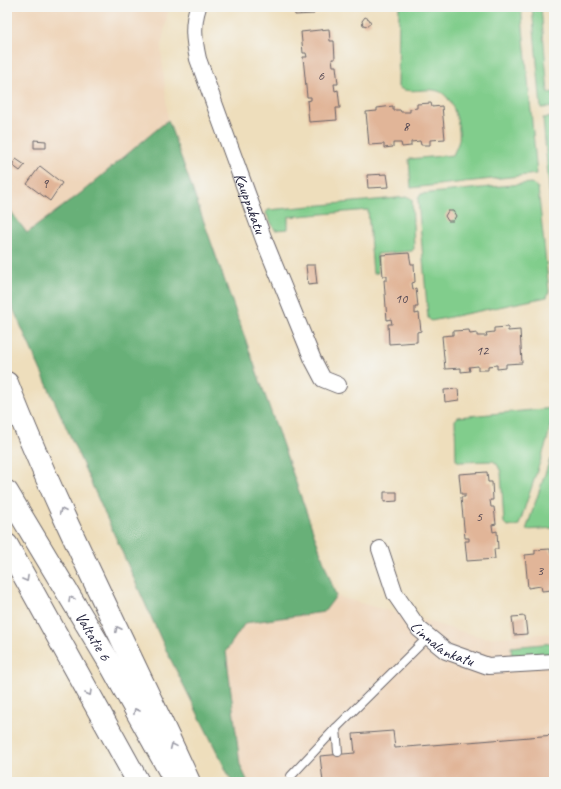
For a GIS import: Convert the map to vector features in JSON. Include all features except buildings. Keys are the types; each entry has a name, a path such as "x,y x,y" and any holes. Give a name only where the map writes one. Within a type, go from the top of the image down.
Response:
{"highway":[{"path":"7,383 25,429 189,782"},
{"name":"Valtatie 6","path":"7,492 108,660 175,782"},
{"name":"Valtatie 6","path":"7,545 138,782"}],"street":[{"name":"Kauppakatu","path":"198,7 194,27 194,40 198,59 251,206 313,360 323,379 338,385"},
{"name":"Linnalankatu","path":"380,549 395,594 419,629 446,651 488,666 554,662"}],"lane":[{"path":"291,779 336,728 428,637"},
{"path":"336,728 338,752"}],"shaded area":[{"path":"7,7 169,7 161,47 168,120 81,193 27,233 7,206"},
{"path":"336,596 485,638 554,633 554,782 248,782 240,765 225,651 245,623 324,612"}],"green space":[{"path":"399,7 521,7 537,174 411,188 409,159 453,155 459,142 459,127 452,105 443,94 433,90 412,91 398,87"},
{"path":"532,7 541,7 548,93 554,92 554,107 541,108"},
{"path":"554,117 554,246 543,118"},
{"path":"168,120 336,596 324,612 245,623 226,651 240,765 248,782 232,782 165,648 7,294 7,206 27,233 81,193"},
{"path":"531,183 538,188 549,291 547,297 431,321 428,318 418,199 421,194"},
{"path":"408,197 412,199 414,249 412,251 377,254 378,273 373,273 368,210 288,217 288,229 275,230 266,213 268,210"},
{"path":"554,408 547,441 519,525 508,527 504,523 501,472 497,464 493,461 460,462 456,460 455,420 458,417"},
{"path":"550,459 554,471 554,528 526,530"},
{"path":"554,643 554,656 512,659 511,647"}]}
